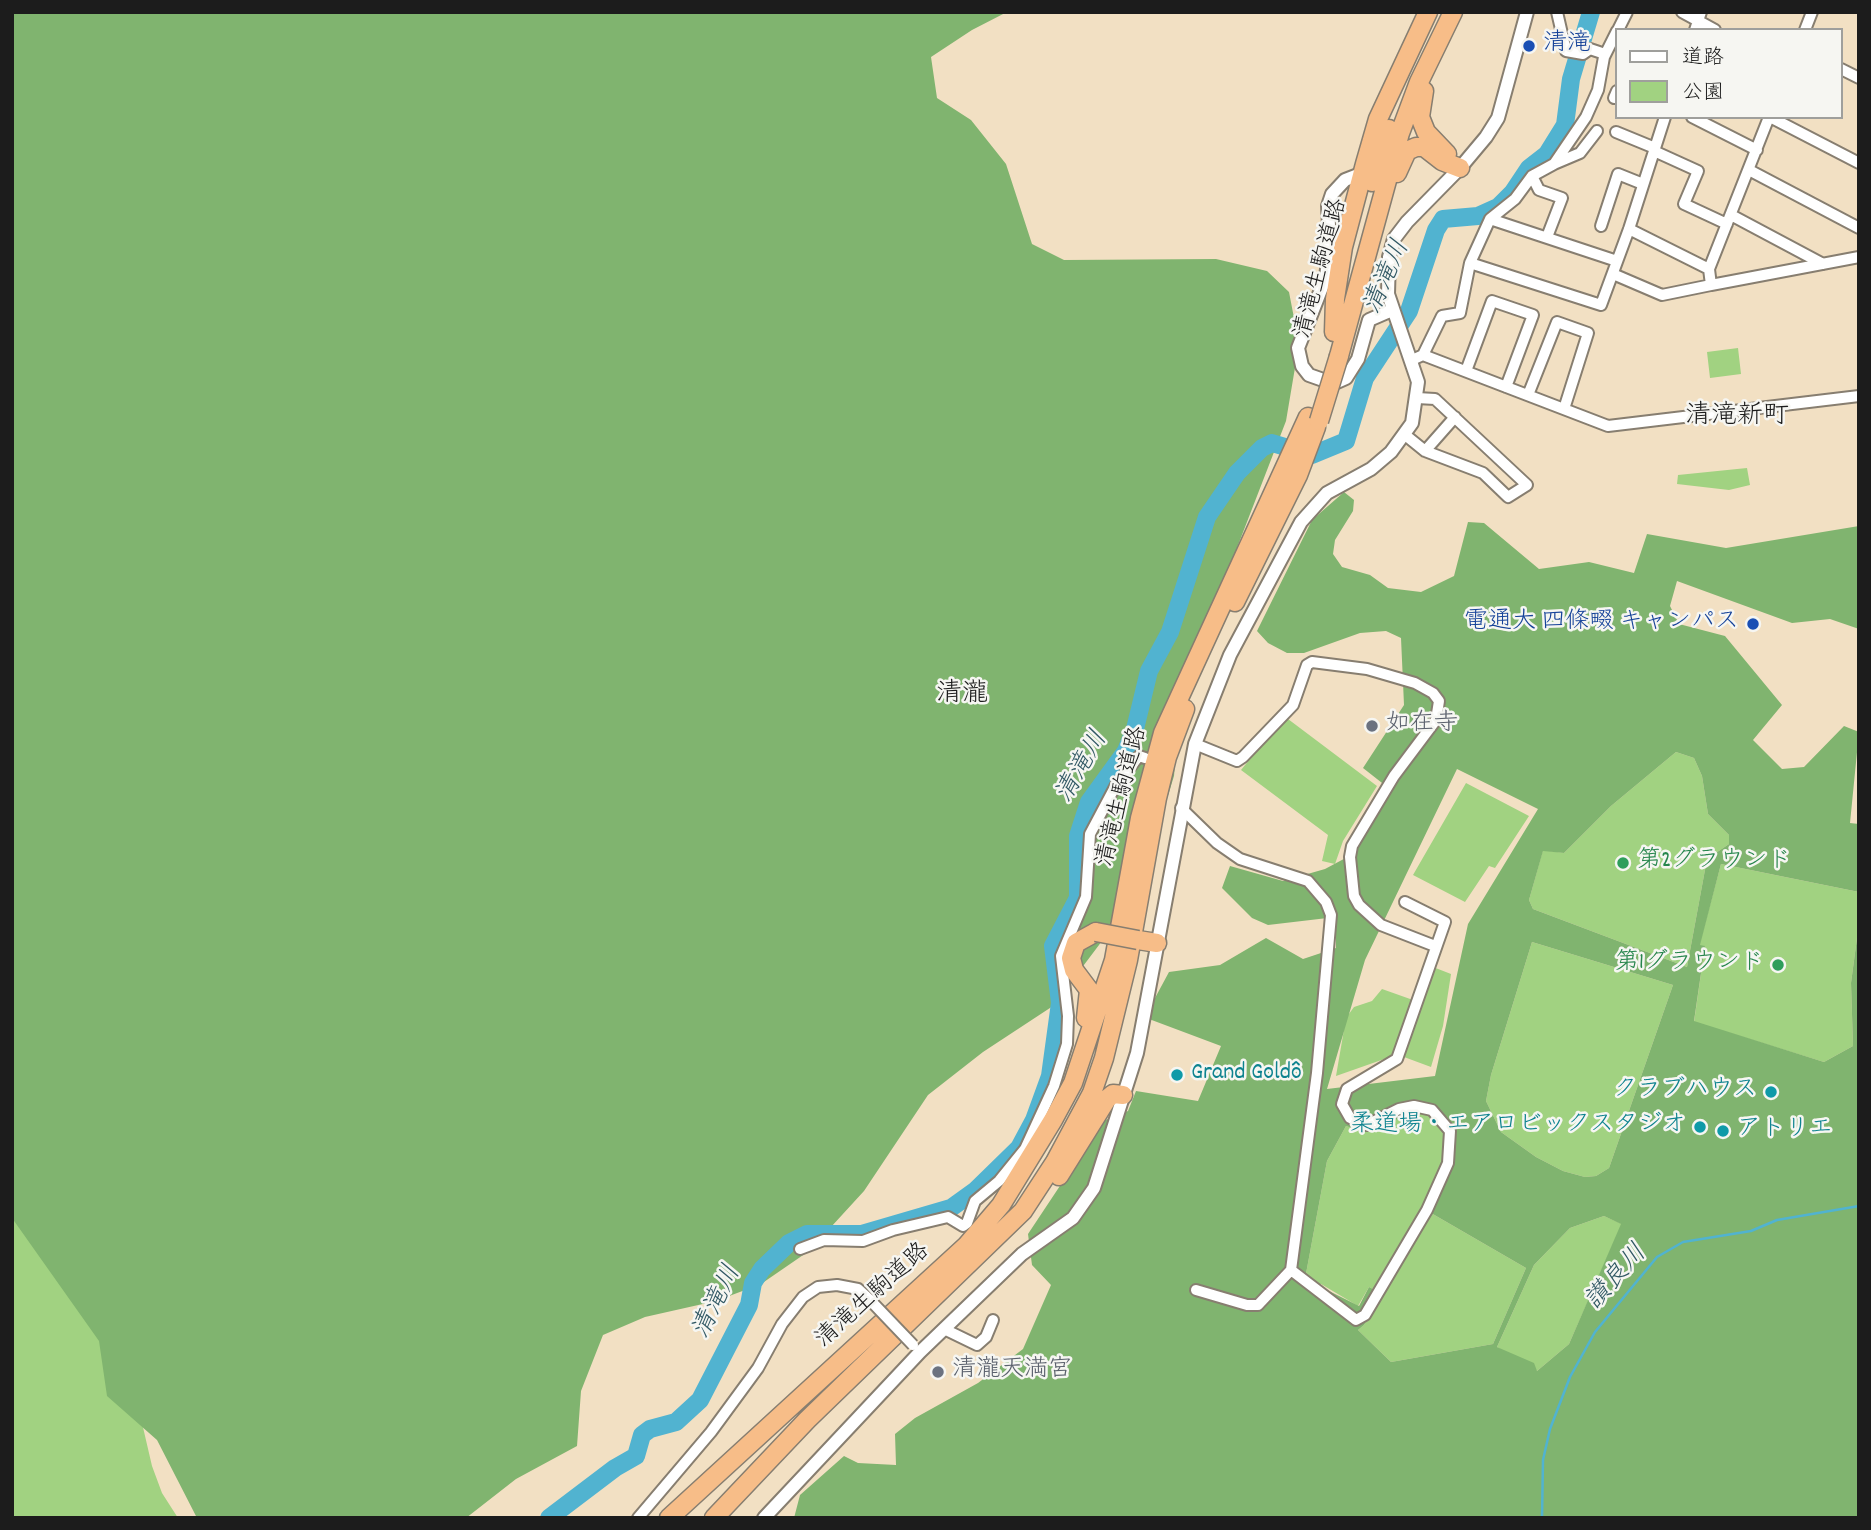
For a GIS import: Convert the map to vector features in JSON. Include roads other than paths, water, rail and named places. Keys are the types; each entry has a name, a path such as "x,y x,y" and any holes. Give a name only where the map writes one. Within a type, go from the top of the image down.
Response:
{"highway":[{"path":"1334,332 1339,272 1355,199 1378,119 1428,12"},
{"name":"清滝生駒道路","path":"1333,355 1334,332 1380,153 1411,74 1441,12"},
{"path":"1454,12 1420,101 1420,117 1426,132 1460,168"},
{"name":"清滝生駒道路","path":"714,1518 807,1420 1023,1211 1055,1162 1092,1093 1104,1058 1128,960 1144,862 1167,757 1215,640 1276,524 1354,295 1399,133 1419,82 1454,12"},
{"path":"1354,295 1407,151 1424,148 1442,161 1460,168"},
{"name":"清滝生駒道路","path":"669,1518 966,1246 1001,1205 1053,1119 1073,1083 1114,960 1140,818 1163,733 1235,576 1313,419"},
{"path":"1053,1119 1102,968 1144,758 1182,663 1205,616 1235,576"},
{"path":"1085,1027 1090,997 1083,979 1072,964 1073,950 1082,938 1096,932 1157,943"},
{"path":"1083,979 1095,977 1102,968"},
{"path":"983,1249 1030,1216 1107,1099 1113,1094 1123,1096"}],"street":[{"path":"764,1518 917,1349 944,1329 1022,1254 1073,1218 1100,1173 1137,1054 1195,744 1230,655 1301,522 1327,493 1371,469 1391,453 1412,423 1417,398 1414,354 1394,313 1386,277 1394,239 1460,168 1498,118 1527,12"},
{"path":"1557,12 1566,51 1578,53 1590,49 1605,54"},
{"path":"1619,28 1627,12"},
{"path":"1682,12 1698,21"},
{"path":"1554,164 1594,102 1605,54 1616,34"},
{"path":"1843,70 1859,78"},
{"path":"1470,263 1601,305 1664,119"},
{"path":"1696,119 1757,150"},
{"path":"1711,285 1709,270 1769,119"},
{"path":"1774,119 1859,163"},
{"path":"1414,354 1442,316 1460,313 1470,263 1490,219 1515,199 1532,176 1580,153 1597,131"},
{"path":"1616,132 1699,171 1684,204 1729,220 1823,264"},
{"path":"1749,170 1859,228"},
{"path":"1363,173 1345,180 1332,194 1328,206 1330,244 1326,277 1298,348 1302,366 1309,375 1325,381 1337,382 1346,378 1359,359 1369,320 1394,313"},
{"path":"1601,226 1618,174 1643,184"},
{"path":"1532,176 1539,190 1562,198 1547,237"},
{"path":"1338,188 1350,192 1355,199"},
{"path":"1490,219 1617,261"},
{"path":"1629,229 1709,270"},
{"path":"1612,274 1662,295 1859,257"},
{"path":"1466,371 1492,301 1533,315 1506,387"},
{"path":"1528,395 1557,322 1588,333 1564,410"},
{"path":"1414,354 1466,371 1608,426 1859,396"},
{"path":"1404,434 1425,451 1483,473 1508,497 1527,485 1435,399 1417,398"},
{"path":"1425,451 1455,417"},
{"path":"1195,744 1237,761 1243,757 1293,705 1307,665 1312,662 1367,669 1416,683 1433,693 1439,701 1436,720 1394,776 1352,846 1350,857 1354,896 1359,905 1381,925 1436,946"},
{"path":"800,1249 824,1240 849,1243 863,1241 893,1230 948,1217 962,1226 967,1223 975,1201 999,1181 1026,1149 1039,1124 1065,1052 1068,1016 1061,956 1086,897 1090,834 1116,785 1139,756 1144,758"},
{"path":"1181,808 1217,843 1240,859 1308,881 1326,902 1331,915 1317,1073 1291,1270 1258,1305 1247,1305 1196,1290"},
{"path":"1291,1270 1356,1320 1366,1315 1439,1188 1448,1163 1450,1131 1432,1110 1414,1106 1399,1109 1367,1125 1350,1118 1342,1104 1348,1089 1397,1059 1445,922 1405,902"},
{"path":"638,1518 711,1432 758,1368 782,1324 803,1297 818,1287 837,1285 858,1289 917,1349"},
{"path":"944,1329 976,1345 986,1337 993,1320"}],"waterway":[{"name":"清滝川","path":"549,1518 615,1468 636,1456 642,1435 650,1429 676,1422 700,1400 749,1305 753,1283 762,1269 789,1243 807,1234 862,1234 951,1208 976,1190 1019,1148 1034,1120 1050,1076 1060,1003 1053,946 1078,898 1078,836 1089,802 1126,751 1135,729 1149,671 1170,632 1207,517 1237,473 1262,448 1272,443 1312,455 1346,441 1365,378 1409,311 1436,230 1443,219 1478,216 1498,207 1513,192 1529,168 1547,154 1565,125 1571,79 1591,12"},
{"name":"讃良川","path":"1542,1518 1543,1460 1550,1429 1570,1377 1595,1332 1657,1257 1683,1242 1751,1231 1777,1220 1859,1206"}],"place":[{"name":"清滝","path":"1529,46"},
{"name":"電通大 四條畷 キャンパス","path":"1753,624"},
{"name":"如在寺","path":"1372,726"},
{"name":"第2グラウンド","path":"1623,863"},
{"name":"第1グラウンド","path":"1778,965"},
{"name":"Grand Goldô","path":"1177,1075"},
{"name":"クラブハウス","path":"1771,1092"},
{"name":"柔道場・エアロビックスタジオ","path":"1700,1127"},
{"name":"アトリエ","path":"1723,1131"},
{"name":"清瀧天満宮","path":"938,1372"}],"district":[{"name":"清滝新町","path":"1737,418"},
{"name":"清瀧","path":"962,696"}]}
